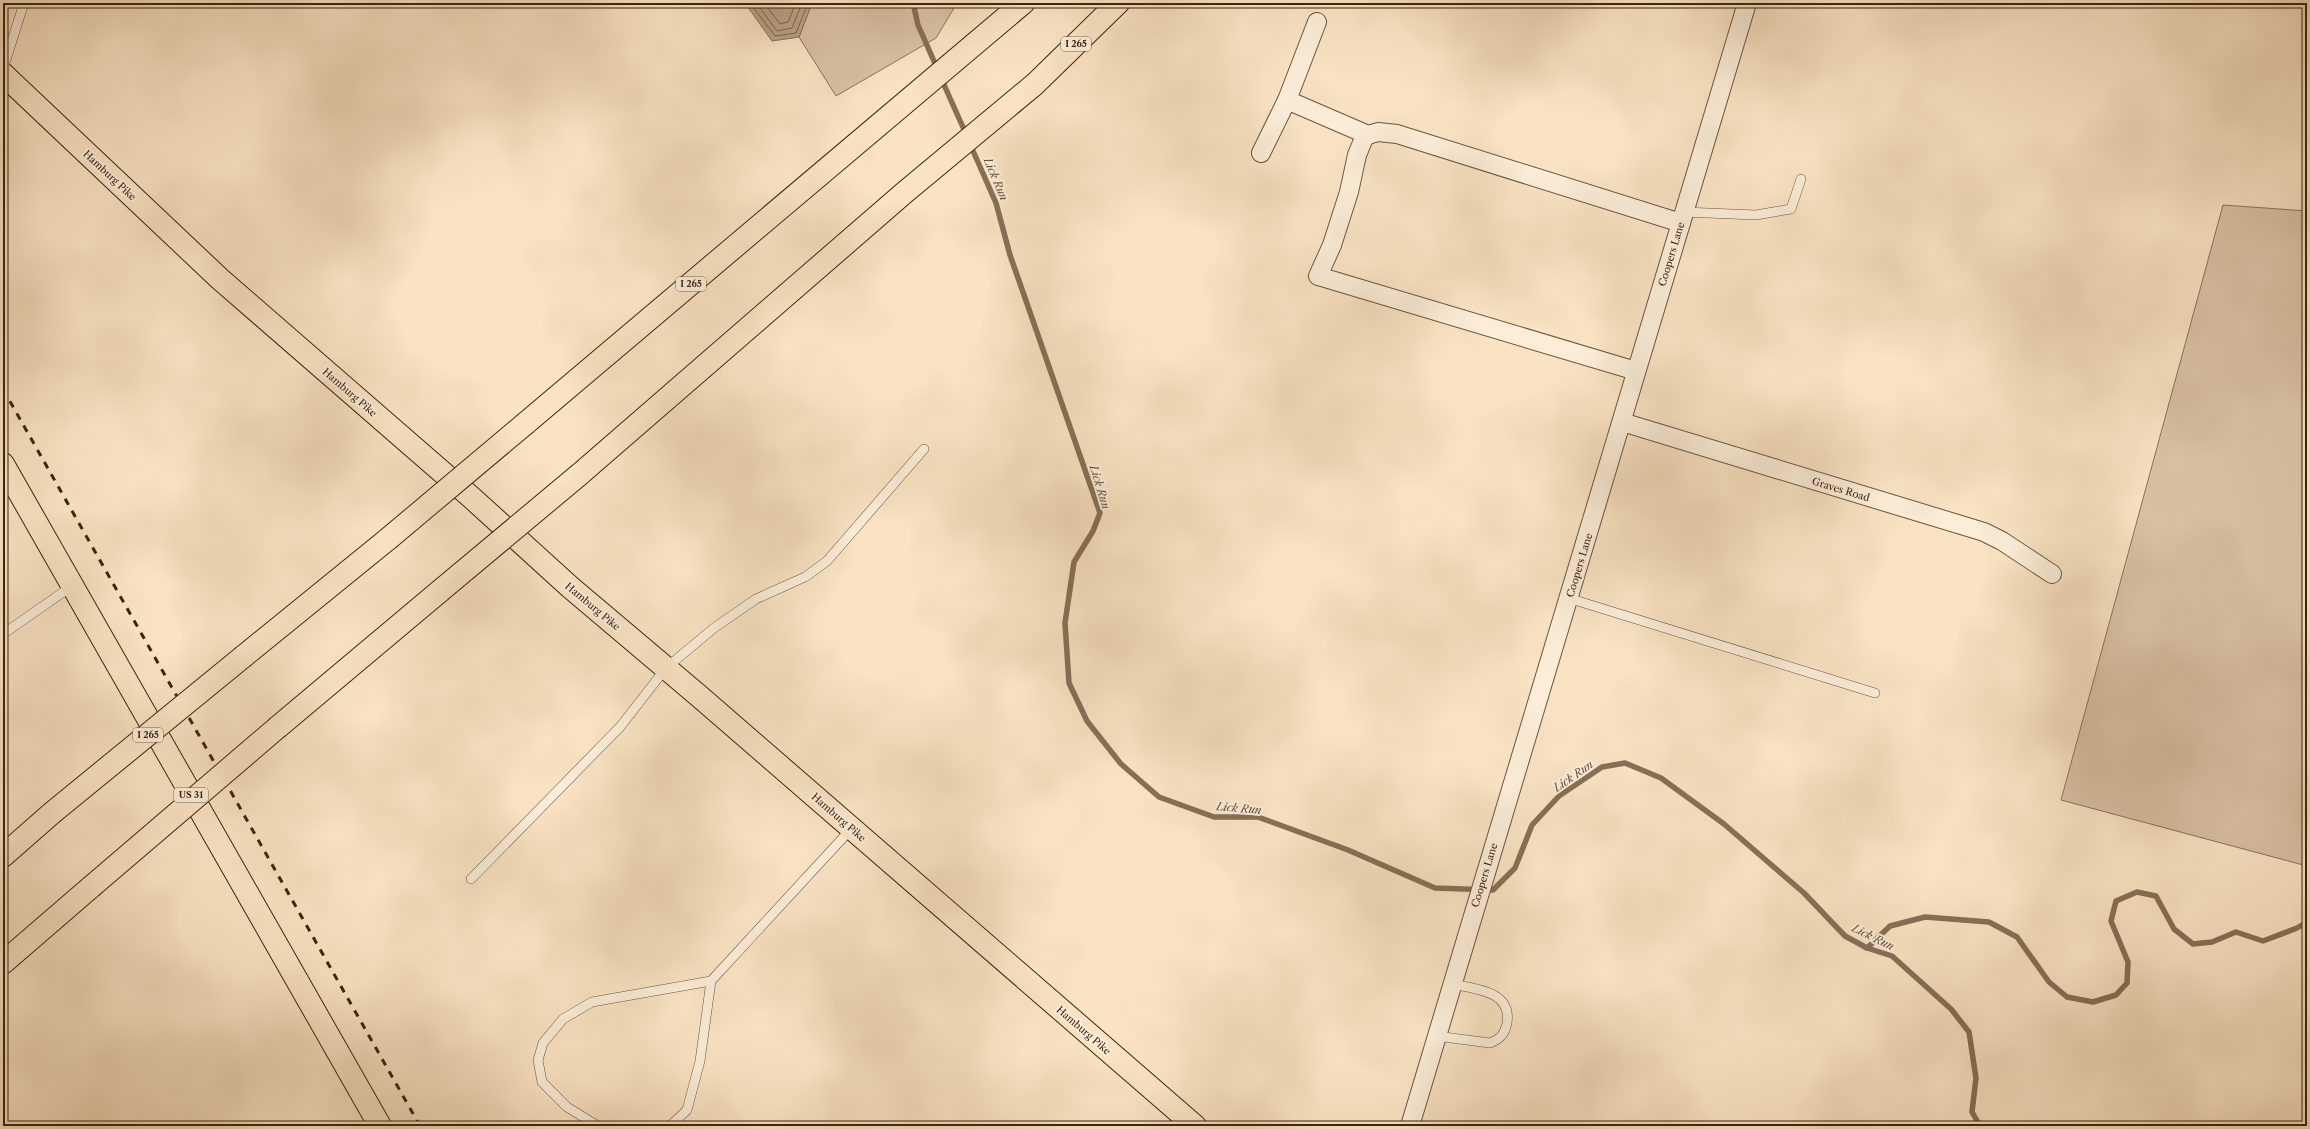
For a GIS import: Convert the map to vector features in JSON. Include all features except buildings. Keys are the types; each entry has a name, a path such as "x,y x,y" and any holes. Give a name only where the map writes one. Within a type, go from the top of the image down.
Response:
{"main road":[{"name":"I 265","path":"3,856 52,813 388,539 856,146 1023,3"},
{"name":"I 265","path":"3,958 91,887 278,727 580,474 904,193 1035,84 1118,3"},
{"name":"Hamburg Pike","path":"3,74 220,279 466,493 570,587 852,828 1195,1126"},
{"name":"US 31","path":"3,464 380,1126"},
{"path":"3,849 52,813"},
{"path":"3,963 91,887"}],"street":[{"name":"Coopers Lane","path":"1410,1126 1747,3"},
{"path":"1261,152 1287,100 1317,22"},
{"path":"1287,100 1368,135"},
{"path":"1636,371 1318,276 1332,245 1364,138 1378,132 1397,134 1682,218"},
{"name":"Graves Road","path":"1622,422 1984,532 2002,541 2052,574"}],"lane":[{"path":"3,69 24,3"},
{"path":"1682,218 1756,215 1791,209 1801,179"},
{"path":"471,879 620,727 666,668 714,628 756,599 805,577 827,561 924,449"},
{"path":"3,634 72,586"},
{"path":"1568,598 1875,694"},
{"path":"670,1126 687,1110 700,1061 711,981 852,828"},
{"path":"598,1126 567,1107 542,1082 538,1060 543,1043 563,1019 592,1002 711,981"},
{"path":"1436,1036 1490,1043 1498,1040 1506,1030 1509,1012 1503,1000 1490,993 1452,984"}],"shaded area":[{"path":"812,3 957,3 936,38 836,96 799,37"},
{"path":"2223,205 2307,211 2307,866 2061,800"}],"water":[{"path":"745,3 812,3 799,37 772,41"}],"waterway":[{"name":"Lick Run","path":"913,3 918,25 937,68"},
{"name":"Lick Run","path":"941,78 966,134"},
{"name":"Lick Run","path":"970,144 996,203 1010,255 1100,513 1093,531 1074,562 1065,623 1069,683 1087,721 1121,764 1159,797 1214,817 1258,817 1348,850 1435,888 1493,890 1515,868 1532,825 1559,796 1602,767 1625,763 1661,778 1724,824 1804,893 1845,936 1867,948 1892,956 1951,1009 1969,1032 1976,1078 1972,1112 1980,1126"},
{"path":"1867,948 1890,926 1925,917 1989,922 2017,937 2049,982 2067,997 2093,1002 2116,995 2127,983 2128,962 2111,921 2116,901 2137,892 2156,896 2174,929 2193,944 2212,942 2236,932 2263,941 2297,928 2307,922"}],"railway":[{"path":"3,389 420,1126"}]}
